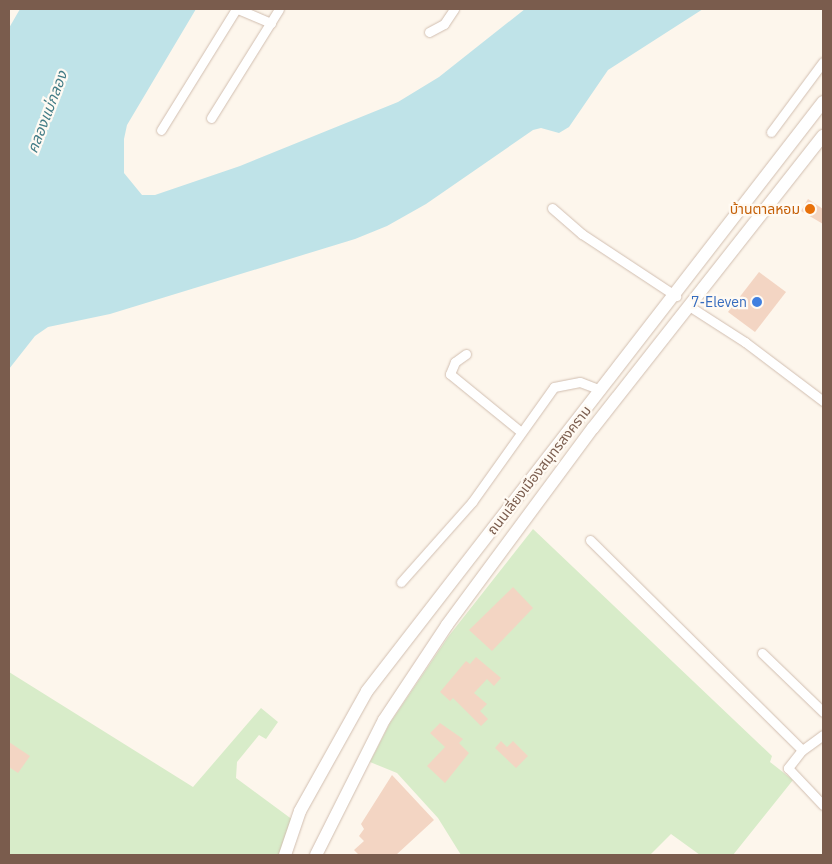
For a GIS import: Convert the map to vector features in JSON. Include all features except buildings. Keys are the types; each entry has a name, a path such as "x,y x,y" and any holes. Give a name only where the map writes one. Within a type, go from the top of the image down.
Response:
{"main road":[{"name":"ถนนเลี่ยงเมืองสมุทรสงคราม","path":"285,855 300,811 367,691 676,296 823,102"},
{"name":"ถนนเลี่ยงเมืองสมุทรสงคราม","path":"316,855 384,720 447,625 689,306 823,136"},
{"path":"789,148 790,161 799,163 805,159"},
{"path":"771,173 782,171 788,182"}],"street":[{"path":"161,130 237,9 271,23"},
{"path":"211,118 279,9"},
{"path":"429,32 444,24 454,9"},
{"path":"771,132 823,62"},
{"path":"552,208 582,234 676,296"},
{"path":"689,306 745,342 823,401"},
{"path":"466,354 454,362 450,374 520,431"},
{"path":"400,582 472,502 520,431 554,387 580,382 601,390"},
{"path":"590,540 802,750"},
{"path":"762,653 823,712"},
{"path":"823,735 802,750 788,768 823,805"}],"green space":[{"path":"533,529 772,756 770,762 793,780 733,855 700,855 671,834 650,855 461,855 438,818 397,773 370,762 390,723 448,637"},
{"path":"9,672 193,787 261,708 278,722 266,739 259,735 237,762 236,778 297,823 285,855 9,855"}],"water":[{"name":"คลองแม่กลอง","path":"20,9 196,9 127,125 124,139 124,173 142,195 155,195 240,166 398,102 439,77 525,9 703,9 608,70 569,127 559,133 541,128 533,130 426,204 387,226 355,239 110,314 48,327 35,336 9,369 9,28"}],"place":[{"name":"บ้านตาลหอม","path":"810,209"},
{"name":"7-Eleven","path":"757,302"}]}
